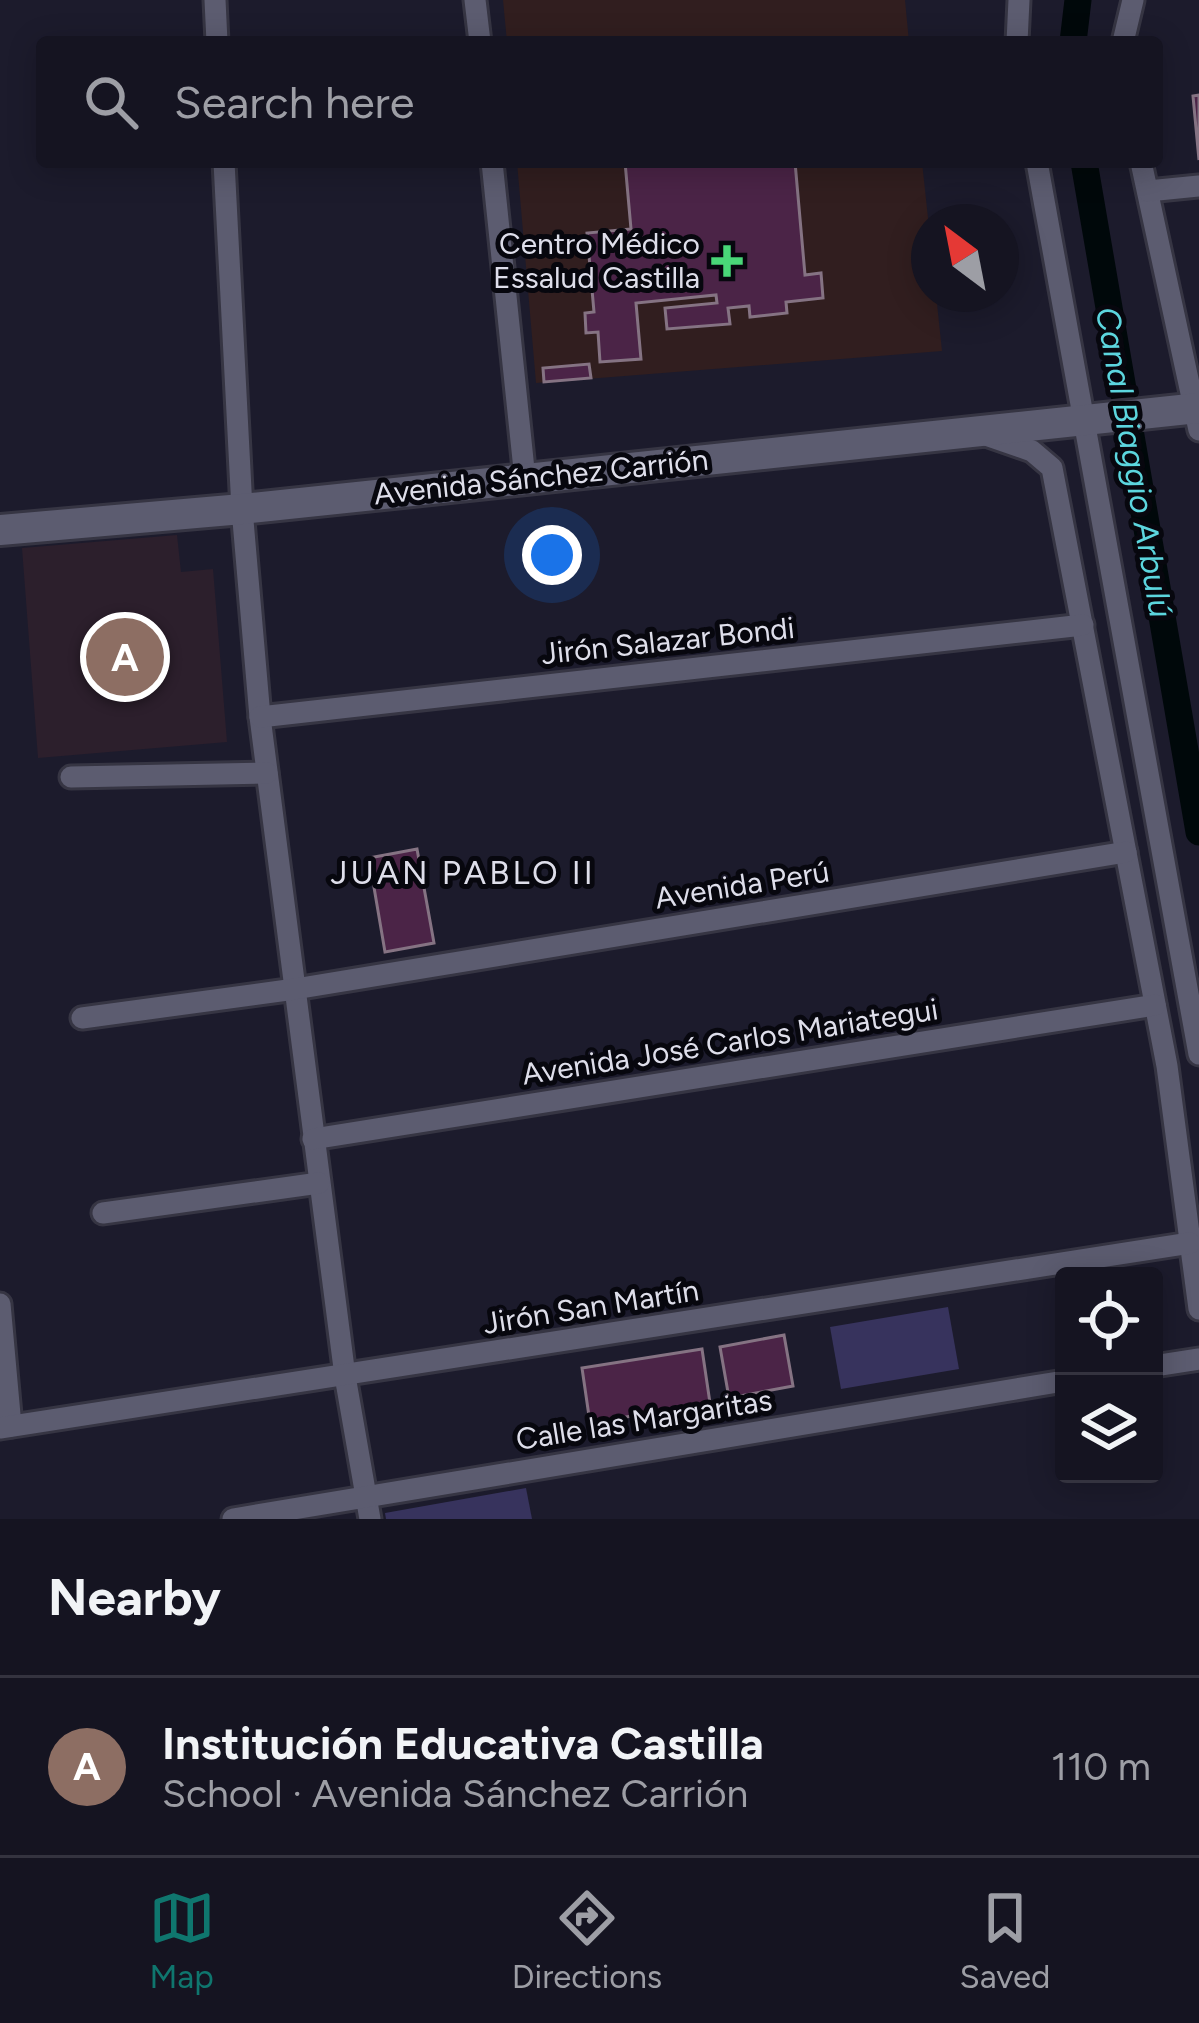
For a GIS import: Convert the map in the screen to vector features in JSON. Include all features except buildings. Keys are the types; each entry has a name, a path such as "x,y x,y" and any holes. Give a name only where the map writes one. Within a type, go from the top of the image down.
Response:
{"street":[{"path":"215,0 218,36"},
{"path":"475,0 479,36"},
{"path":"1017,36 1019,0"},
{"path":"1125,36 1133,0"},
{"path":"224,168 242,509 260,717 345,1376 368,1508"},
{"path":"493,168 525,479"},
{"path":"1038,168 1199,1054"},
{"path":"1142,168 1192,414"},
{"path":"1148,191 1199,186"},
{"name":"Avenida Sánchez Carrión","path":"0,530 1082,420 1192,414"},
{"path":"978,432 1032,452 1052,468 1155,1005 1199,1309"},
{"name":"Jirón Salazar Bondi","path":"260,717 1083,625"},
{"path":"71,777 267,773"},
{"name":"Avenida Perú","path":"82,1018 296,989 1126,852"},
{"name":"Avenida José Carlos Mariategui","path":"314,1139 1155,1005"},
{"path":"103,1213 319,1183"},
{"name":"Jirón San Martín","path":"5,1427 1190,1243"},
{"path":"0,1304 5,1427"},
{"path":"1163,1365 1199,1359"},
{"name":"Calle las Margaritas","path":"233,1519 368,1508 1055,1383"}],"shaded area":[{"path":"503,0 905,0 908,36 506,36"},
{"name":"Centro Médico Essalud Castilla","path":"518,168 923,168 927,204 911,204 911,312 938,312 942,351 536,383"},
{"path":"177,535 181,572 213,569 227,742 38,758 22,548"},
{"path":"948,1307 959,1369 841,1389 830,1327"},
{"path":"526,1488 532,1519 386,1519 385,1513"}],"waterway":[{"name":"Canal Biaggio Arbulú","path":"1074,36 1078,0"},
{"name":"Canal Biaggio Arbulú","path":"1085,168 1199,832"}],"place":[{"name":"Centro Médico Essalud Castilla","path":"727,261"},
{"name":"Institución Educativa Castilla","path":"125,657"}],"district":[{"name":"JUAN PABLO II","path":"463,872"}]}
